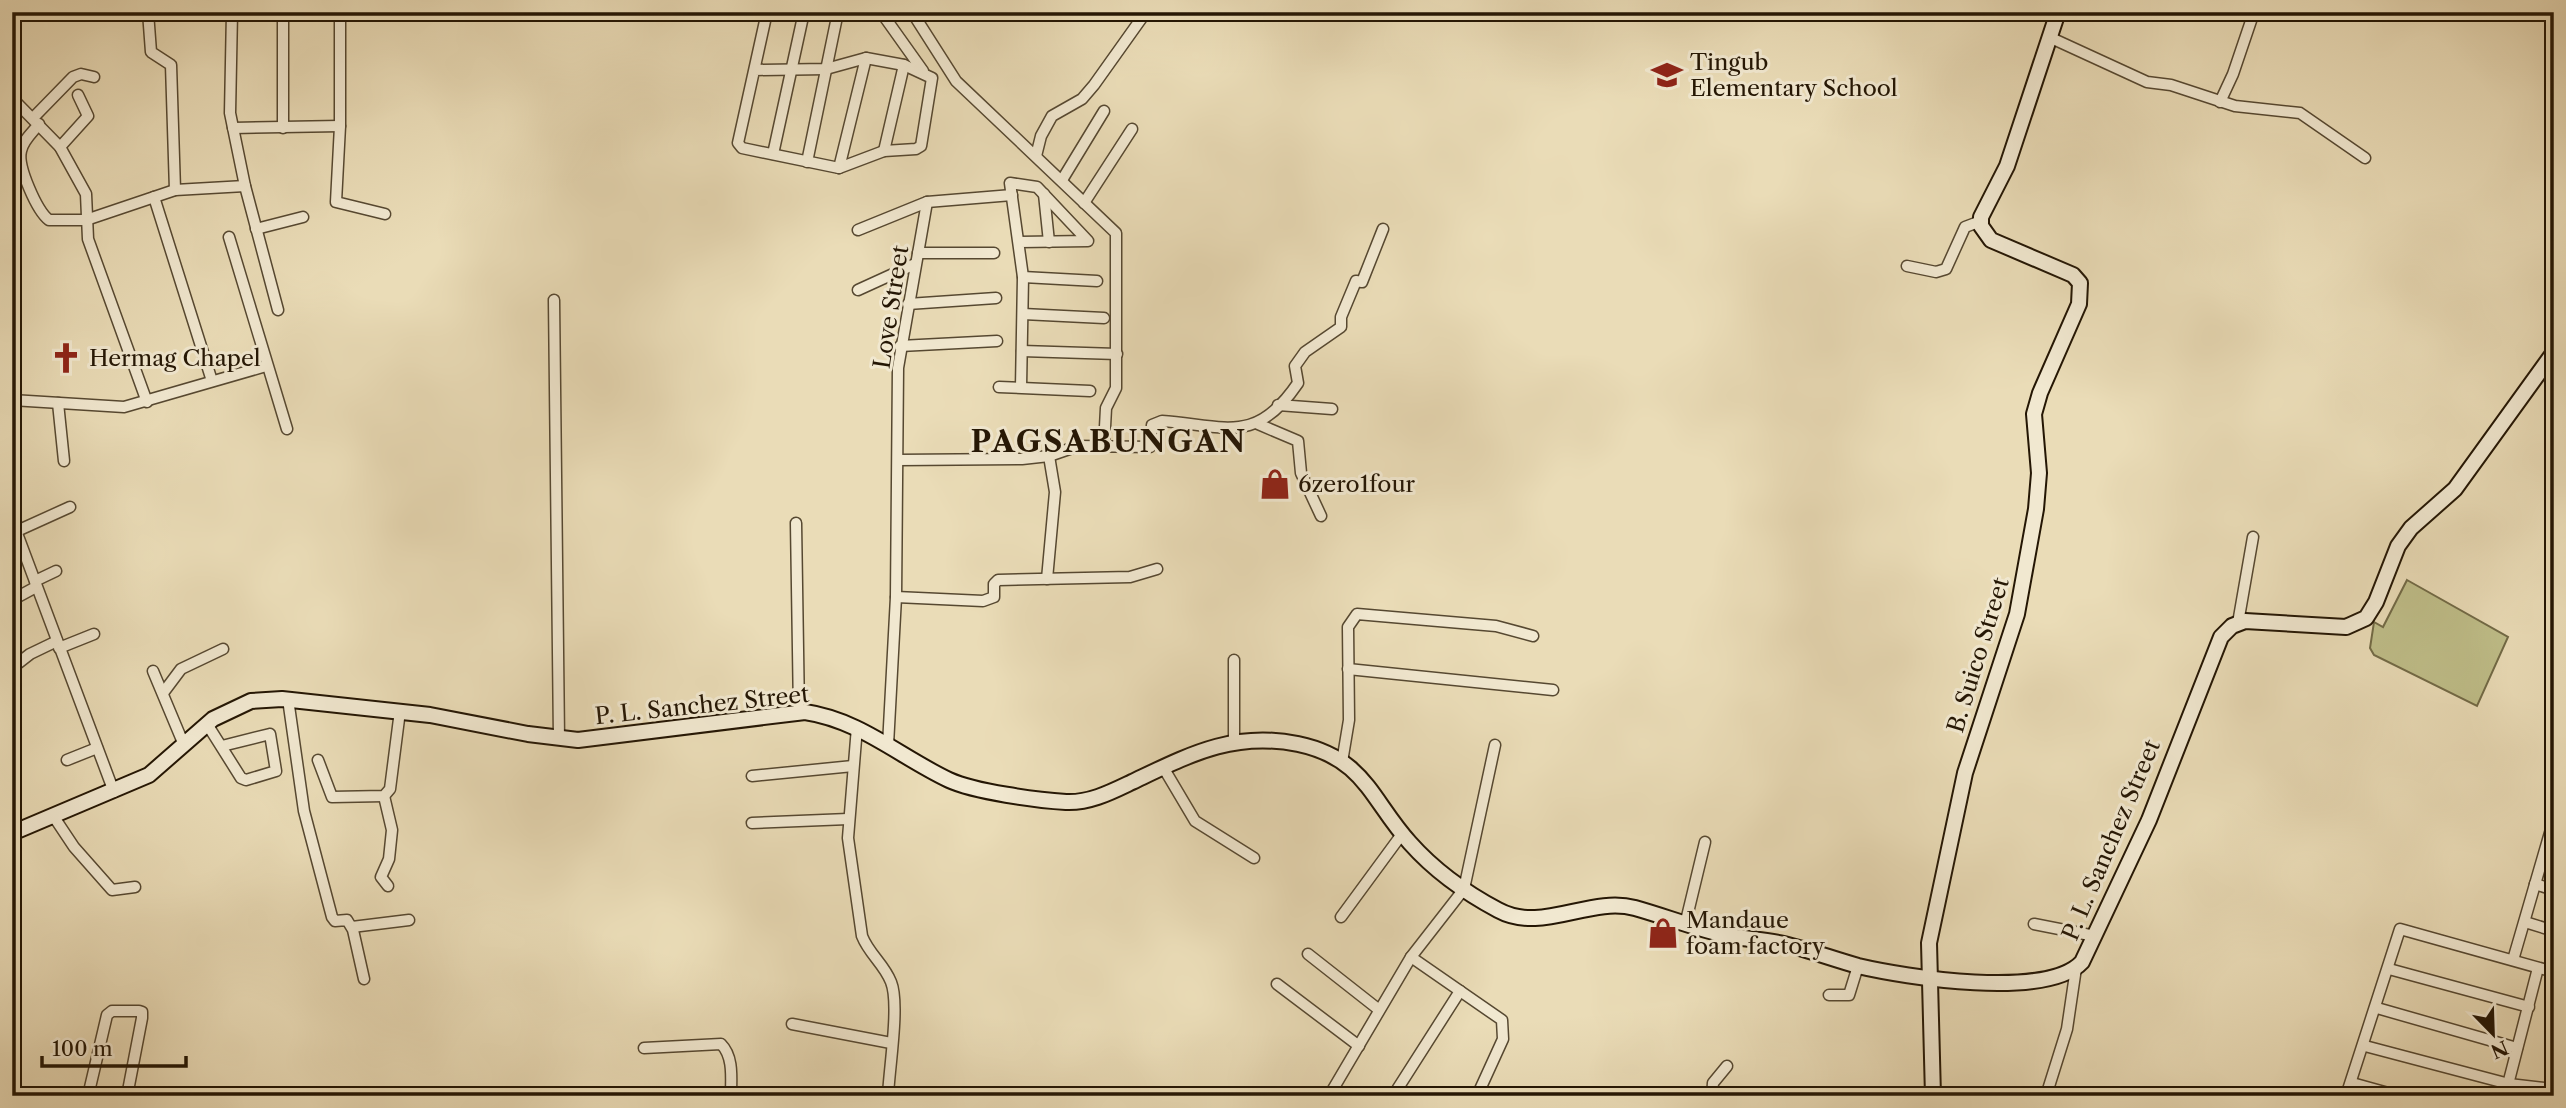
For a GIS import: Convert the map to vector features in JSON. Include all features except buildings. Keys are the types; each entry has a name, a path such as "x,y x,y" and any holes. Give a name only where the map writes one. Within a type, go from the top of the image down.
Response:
{"street":[{"path":"148,12 151,52 171,65 175,190"},
{"path":"232,12 230,113 245,186 278,310"},
{"path":"283,12 283,128"},
{"path":"340,12 340,126 336,202 385,214"},
{"path":"767,12 738,143 742,148 839,168 884,151 916,149 921,146 928,74 881,12"},
{"path":"773,154 804,12"},
{"path":"807,162 838,12"},
{"path":"912,12 956,81 1062,180 1118,237 1116,388 1106,408 1104,446"},
{"path":"1036,156 1041,136 1052,116 1088,92 1146,12"},
{"path":"1907,266 1936,272 1947,269 1965,227 1981,221 2007,166 2058,12"},
{"path":"2220,102 2233,74 2254,12"},
{"path":"2049,37 2147,82 2171,85 2220,102 2300,113 2365,158"},
{"path":"755,70 826,69 866,58 904,65 928,74"},
{"path":"839,168 866,58"},
{"path":"884,151 904,65"},
{"path":"94,77 81,74 73,77 37,120 23,144 20,154 40,211 49,220 86,220 175,190 245,186"},
{"path":"60,147 88,116 78,95"},
{"path":"12,98 37,120 60,147 86,194 89,207 86,220 88,239 146,402"},
{"path":"1062,180 1104,111"},
{"path":"233,128 340,126"},
{"path":"1084,203 1132,129"},
{"path":"1020,242 1087,242 1044,193 1030,185 1010,183 1023,276 1021,387"},
{"path":"1044,193 1049,242"},
{"path":"858,230 927,202 1012,195"},
{"path":"154,197 212,381"},
{"name":"Love Street","path":"888,745 896,597 900,346 927,202"},
{"path":"256,229 303,217"},
{"name":"B. Suico Street","path":"1933,1096 1929,943 1965,773 2014,628 2026,570 2039,473 2034,414 2039,393 2079,304 2080,283 2073,275 1991,240 1985,234 1981,221"},
{"path":"898,460 1049,456 1078,446 1150,447 1152,425 1162,421 1238,429 1258,424 1298,383 1295,366 1298,360 1341,327 1341,317 1356,281 1362,282 1383,229"},
{"path":"229,237 287,429"},
{"path":"918,253 994,253"},
{"path":"858,290 915,264"},
{"path":"1023,276 1097,281"},
{"path":"908,304 996,298"},
{"path":"554,300 559,738"},
{"path":"1023,314 1104,318"},
{"path":"900,346 996,341"},
{"path":"1022,351 1117,354"},
{"path":"2253,537 2238,622 2256,620 2346,626 2366,618 2376,602 2398,546 2411,528 2455,489 2554,352"},
{"path":"12,400 124,407 266,366"},
{"path":"999,387 1090,391"},
{"path":"58,403 64,460"},
{"path":"1278,405 1332,409"},
{"path":"1258,424 1298,442 1301,473 1321,516"},
{"path":"1047,579 1055,492 1049,456"},
{"path":"17,531 70,507"},
{"path":"12,520 114,792"},
{"path":"796,523 799,713"},
{"path":"896,597 983,601 995,596 997,581 1130,577 1157,569"},
{"path":"12,600 56,571"},
{"path":"1342,762 1349,720 1348,627 1357,614 1496,626 1533,636"},
{"name":"P. L. Sanchez Street","path":"12,833 149,775 207,724 240,705 288,699 465,720 578,740 799,713 823,715 857,727 962,786 1064,802 1102,796 1205,749 1234,741 1263,740 1301,745 1342,762 1371,787 1402,834 1440,871 1499,911 1524,919 1613,905 1634,908 1685,925 1783,944 1858,966 1928,979 2020,982 2044,980 2076,968 2095,936 2149,820 2217,645 2226,631 2238,622"},
{"path":"12,668 30,654 94,634"},
{"path":"163,693 181,669 223,649"},
{"path":"1234,660 1234,741"},
{"path":"1348,669 1553,690"},
{"path":"153,671 184,745"},
{"path":"288,699 304,811 332,917 335,921 347,920 352,927 364,979"},
{"path":"318,760 332,797 384,796 390,789 400,711"},
{"path":"207,724 222,747 244,779 276,771 270,734 222,747"},
{"path":"857,727 848,819 850,859 862,936 867,949 892,984 895,1002 888,1096"},
{"path":"1328,1096 1411,957 1464,889 1495,745"},
{"path":"68,760 97,748"},
{"path":"752,776 853,766"},
{"path":"1163,767 1197,823 1254,858"},
{"path":"384,796 392,830 389,859 382,877 388,886"},
{"path":"54,817 74,847 112,890 135,887"},
{"path":"752,823 848,819"},
{"path":"2514,960 2535,884 2550,848 2554,819"},
{"path":"1341,917 1402,834"},
{"path":"1685,925 1706,842"},
{"path":"2535,884 2554,890"},
{"path":"352,927 409,920"},
{"path":"2525,922 2554,931"},
{"path":"2034,924 2095,936"},
{"path":"2346,1096 2365,1046 2400,929 2554,972"},
{"path":"1308,954 1378,1009"},
{"path":"1411,957 1502,1020 1505,1027 1495,1060 1477,1096"},
{"path":"1829,996 1849,995 1858,966"},
{"path":"2046,1096 2067,1029 2076,968"},
{"path":"2505,1096 2539,968"},
{"path":"2389,970 2529,1007"},
{"path":"1277,984 1359,1046"},
{"path":"1393,1096 1460,991"},
{"path":"2376,1008 2517,1048"},
{"path":"88,1096 107,1015 112,1011 139,1011 142,1012 142,1017 127,1096"},
{"path":"792,1024 891,1043"},
{"path":"645,1048 721,1044 728,1051 730,1061 731,1096"},
{"path":"2365,1046 2509,1084 2551,1091 2554,1074"},
{"path":"1712,1096 1713,1083 1727,1066"},
{"path":"2352,1083 2399,1096"}],"shaded area":[{"path":"2407,580 2508,637 2477,706 2374,655 2370,648 2374,622 2383,627"}],"place":[{"name":"Tingub Elementary School","path":"1667,75"},
{"name":"Hermag Chapel","path":"66,358"},
{"name":"6zero1four","path":"1275,484"},
{"name":"Mandaue foam factory","path":"1663,933"}],"district":[{"name":"PAGSABUNGAN","path":"1109,442"}]}
